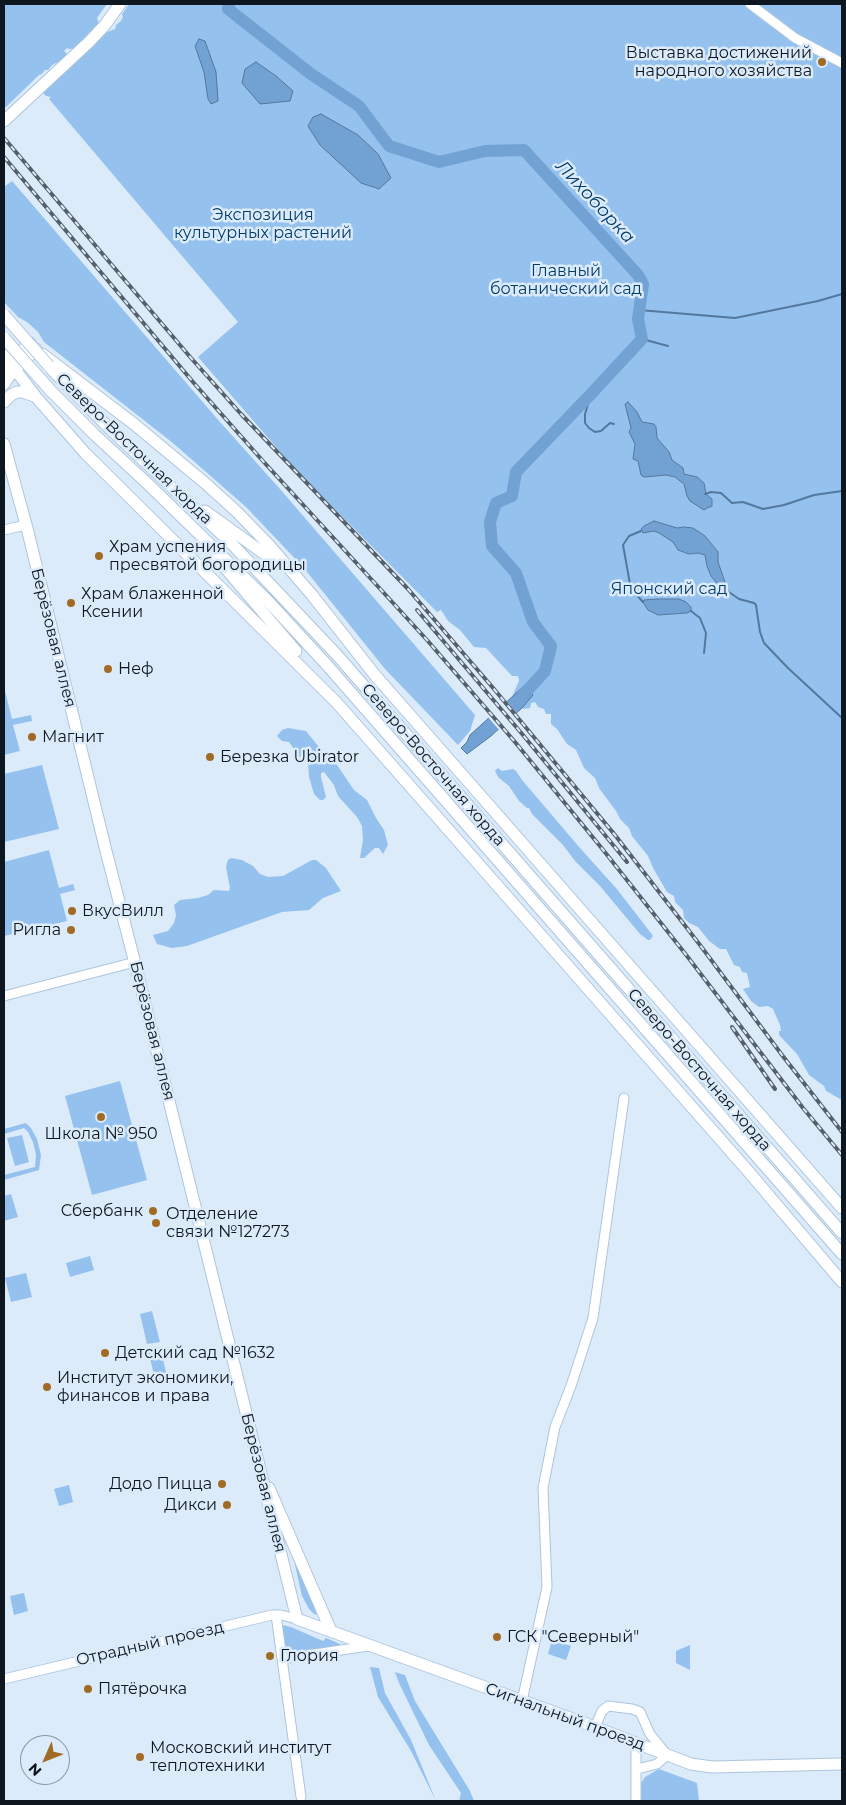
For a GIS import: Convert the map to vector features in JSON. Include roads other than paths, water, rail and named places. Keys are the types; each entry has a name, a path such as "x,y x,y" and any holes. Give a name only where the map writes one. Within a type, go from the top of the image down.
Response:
{"main road":[{"path":"4,121 89,42 120,4"},
{"path":"4,316 33,346 77,383 134,424 205,483 269,545 312,595 374,674 842,1209"},
{"name":"Северо-Восточная хорда","path":"4,316 72,392 278,590 842,1233"},
{"name":"Северо-Восточная хорда","path":"4,338 51,391 95,435 179,513 267,600 445,800 842,1254"},
{"path":"4,384 8,364 33,346"},
{"path":"8,364 85,453 337,703 784,1212 842,1282"},
{"path":"4,402 17,392 30,393 36,397"},
{"name":"Берёзовая аллея","path":"4,444 135,962 297,1619"},
{"path":"176,491 276,562 312,595"},
{"path":"179,513 291,645 337,703"},
{"path":"784,1212 842,1269"},
{"path":"257,1461 331,1631"},
{"name":"Сигнальный проезд","path":"297,1619 701,1766 842,1764"}],"street":[{"path":"750,4 795,38 842,62"},
{"path":"4,530 26,525"},
{"path":"4,996 135,962"},
{"path":"522,1701 548,1586 543,1488 555,1427 571,1386 593,1318 624,1098"},
{"path":"276,1614 301,1797"},
{"name":"Отрадный проезд","path":"4,1679 276,1614 297,1619"},
{"path":"282,1659 368,1646"},
{"path":"595,1727 602,1711 608,1706 636,1710 643,1716 650,1734 667,1755 657,1764 637,1769"},
{"path":"636,1743 636,1801"}],"waterway":[{"name":"Лихоборка","path":"229,4 228,9 311,74 359,106 389,146 439,162 485,151 524,150 638,275 643,284 638,319 642,339 516,472 512,496 496,503 490,522 492,546 516,573 533,622 551,646 545,671 516,703"},
{"path":"639,310 735,318 818,301 842,294"},
{"path":"642,339 668,346"},
{"path":"591,394 585,414 585,423 595,432 601,431 610,423 614,424"},
{"path":"705,494 711,492 721,493 732,503 743,502 763,509 784,505 814,495 842,491"},
{"path":"641,531 629,536 623,545 630,584 643,602"},
{"path":"726,590 739,599 756,605 760,632 764,643 842,718"},
{"path":"691,611 700,618 706,633 704,653"}],"railway":[{"path":"4,138 191,358 241,414 408,589 494,689 615,835 842,1132"},
{"path":"4,157 193,382 427,640 515,742 604,851 803,1108 842,1155"},
{"path":"417,610 627,862"},
{"path":"732,1027 775,1089"}],"place":[{"name":"Выставка достижений народного хозяйства","path":"822,62"},
{"name":"Храм успения пресвятой богородицы","path":"99,556"},
{"name":"Храм блаженной Ксении","path":"71,603"},
{"name":"Неф","path":"108,669"},
{"name":"Магнит","path":"32,737"},
{"name":"Березка Ubirator","path":"210,757"},
{"name":"ВкусВилл","path":"72,911"},
{"name":"Ригла","path":"71,930"},
{"name":"Школа № 950","path":"101,1117"},
{"name":"Сбербанк","path":"153,1211"},
{"name":"Отделение связи №127273","path":"156,1223"},
{"name":"Детский сад №1632","path":"105,1353"},
{"name":"Институт экономики, финансов и права","path":"47,1387"},
{"name":"Додо Пицца","path":"222,1484"},
{"name":"Дикси","path":"227,1505"},
{"name":"ГСК \"Северный\"","path":"497,1637"},
{"name":"Глория","path":"270,1656"},
{"name":"Пятёрочка","path":"88,1689"},
{"name":"Московский институт теплотехники","path":"140,1757"}],"park label":[{"name":"Экспозиция культурных растений","path":"263,224"},
{"name":"Главный ботанический сад","path":"566,280"},
{"name":"Японский сад","path":"669,589"}]}
